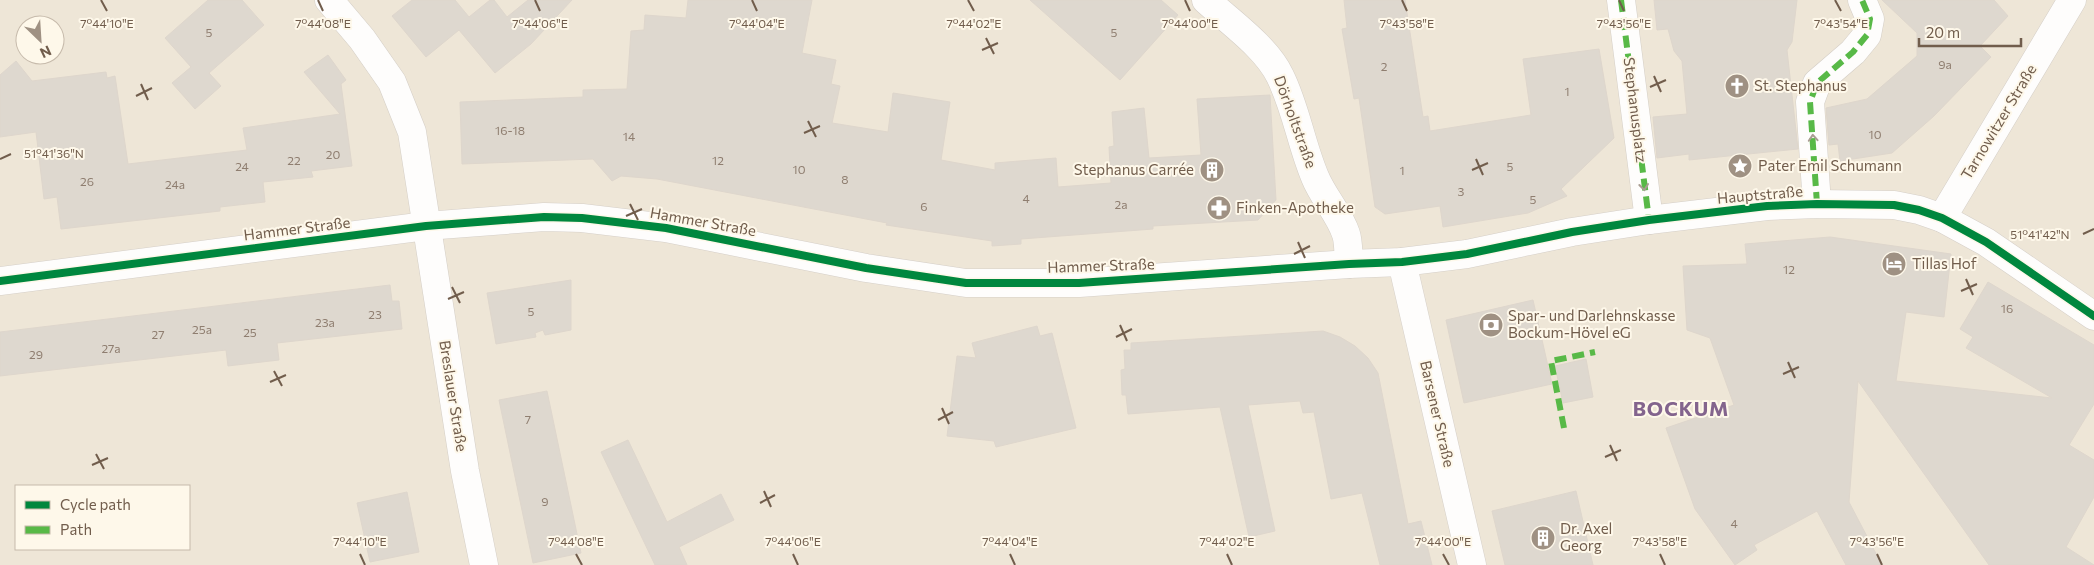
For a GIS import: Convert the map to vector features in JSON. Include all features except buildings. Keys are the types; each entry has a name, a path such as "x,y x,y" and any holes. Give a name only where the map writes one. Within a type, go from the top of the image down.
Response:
{"main road":[{"name":"Breslauer Straße","path":"329,0 362,39 392,82 412,132 465,471 484,565"},
{"name":"Dörholtstraße","path":"1206,0 1263,52 1280,75 1294,111 1306,156 1319,186 1337,215 1346,235 1349,264"},
{"name":"Stephanusplatz","path":"1621,0 1648,220"},
{"path":"1817,204 1810,102 1816,83 1853,52 1867,35 1870,20 1862,0"},
{"name":"Tarnowitzer Straße","path":"1942,218 2072,0"},
{"name":"Hauptstraße","path":"1402,262 1467,254 1572,232 1648,220 1767,206 1817,204 1894,205 1919,210 1942,218 1986,242 2094,316"},
{"name":"Hammer Straße","path":"0,281 426,226 544,218 582,218 666,228 866,268 966,283 1079,283 1402,262"},
{"name":"Barsener Straße","path":"1402,262 1472,565"}],"shaded area":[{"path":"0,0 2094,0 2094,565 0,565"}],"marked path":[{"path":"1621,0 1649,220"},
{"path":"1817,204 1810,102 1817,83 1853,52 1867,35 1870,19 1862,0"},
{"path":"1564,428 1551,361 1595,352"}],"cycle path":[{"path":"0,281 426,226 544,217 582,218 666,228 866,268 966,283 1079,283 1402,262 1467,254 1572,232 1649,220 1767,206 1817,204 1894,205 1919,210 1942,218 1986,242 2094,316"}],"place":[{"name":"St. Stephanus","path":"1737,86"},
{"name":"Pater Emil Schumann","path":"1740,166"},
{"name":"Stephanus Carrée","path":"1212,170"},
{"name":"Finken-Apotheke","path":"1219,208"},
{"name":"Tillas Hof","path":"1894,264"},
{"name":"Spar- und Darlehnskasse Bockum-Hövel eG","path":"1491,325"},
{"name":"Dr. Axel Georg","path":"1543,538"}],"district":[{"name":"BOCKUM","path":"1681,409"}]}
